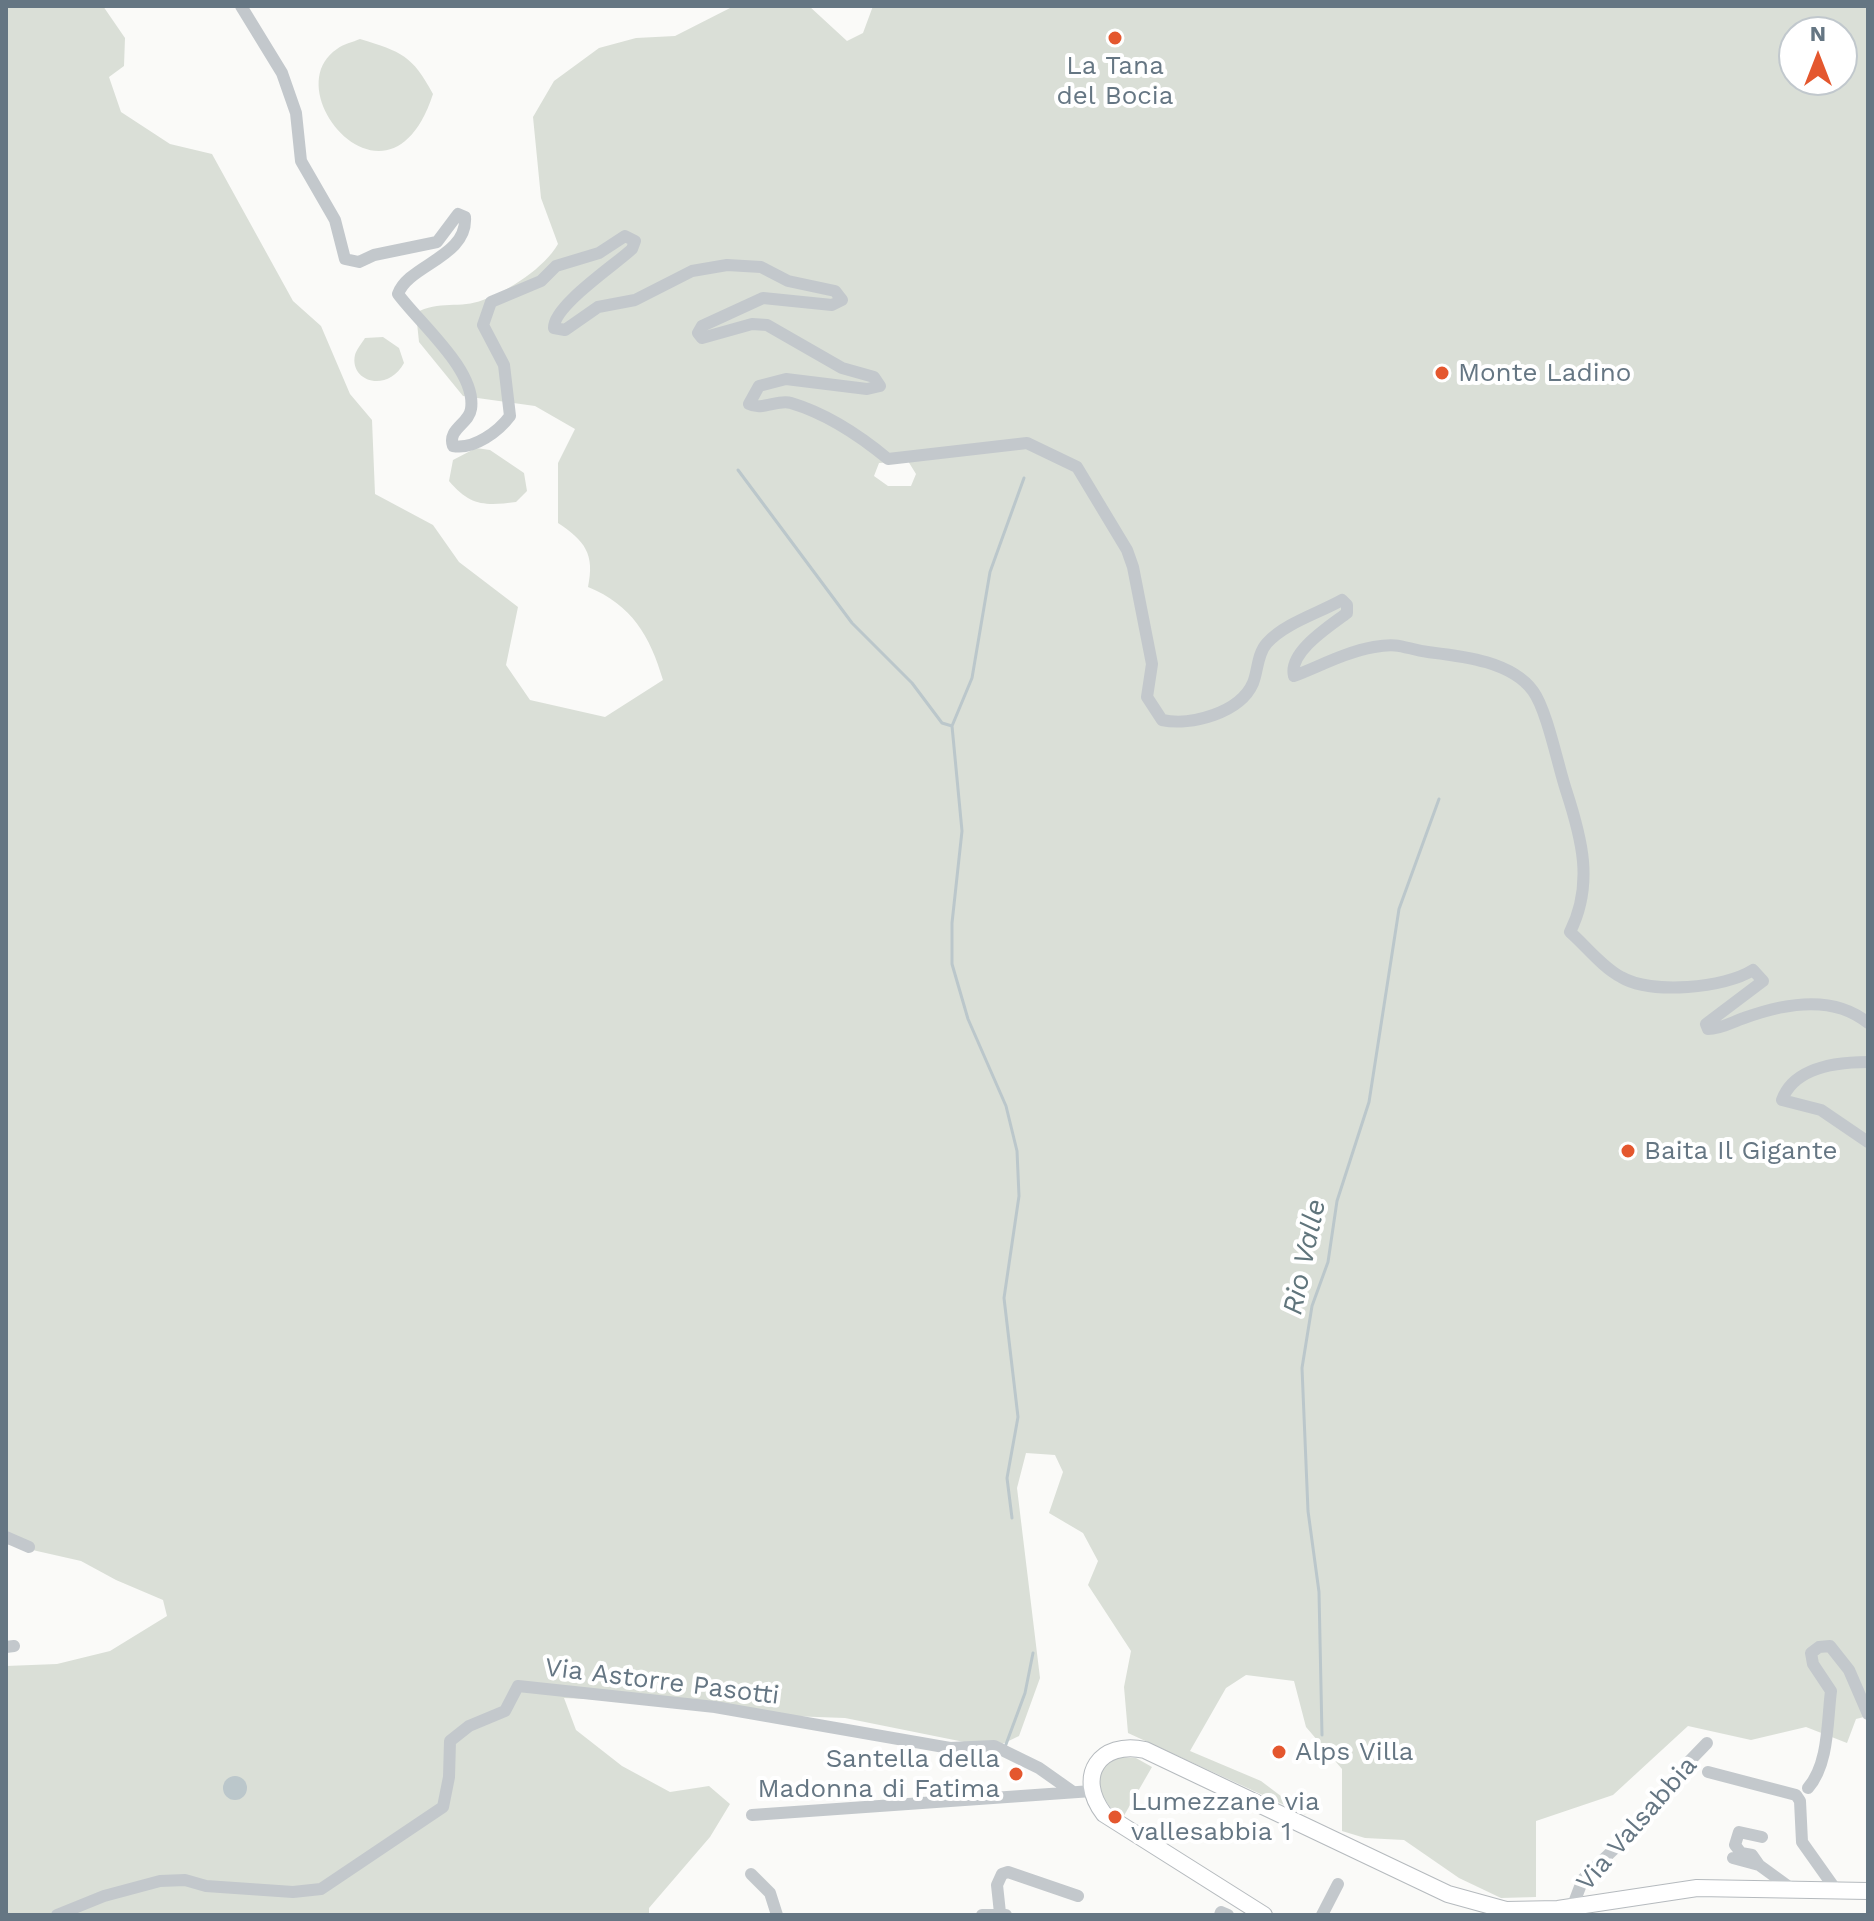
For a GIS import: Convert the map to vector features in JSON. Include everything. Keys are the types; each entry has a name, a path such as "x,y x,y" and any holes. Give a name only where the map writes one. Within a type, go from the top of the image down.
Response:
{"main road":[{"name":"Via Valsabbia","path":"1092,1791 1095,1766 1103,1756 1115,1748 1145,1750 1448,1894 1506,1910 1530,1912 1572,1908 1670,1889 1868,1891"},
{"path":"1092,1791 1104,1814 1123,1828 1264,1915"}],"street":[{"path":"241,6 282,73 296,113 301,161 335,220 345,259 359,262 374,255 424,247 437,242 458,214 465,217 466,223 450,248 402,284 398,294 467,381 471,409 469,416 455,430 453,446 475,443 503,426 510,416 509,380 483,325 491,302 541,281 556,266 599,253 625,236 635,241 632,249 572,299 556,319 554,328 565,330 598,307 635,300 692,271 727,265 761,267 788,281 835,291 842,300 832,305 763,298 711,321 698,333 702,338 752,324 767,325 842,368 874,377 880,386 867,389 786,379 759,386 749,404 754,407 788,402 840,424 888,459 1027,443 1052,452 1077,467 1125,546 1133,567 1152,664 1147,697 1162,720 1192,721 1226,710 1249,690 1267,643 1289,627 1342,600 1347,605 1347,613 1320,633 1294,662 1294,676 1373,647 1404,644 1425,652 1465,655 1524,680 1536,695 1570,804 1586,876 1582,907 1570,932 1611,970 1639,984 1679,987 1739,980 1753,970 1761,975 1763,981 1720,1010 1706,1024 1708,1029 1748,1016 1816,1003 1846,1007 1868,1023"},
{"path":"1868,1062 1814,1068 1784,1093 1782,1100 1821,1110 1868,1142"},
{"path":"6,1537 29,1547"},
{"path":"1808,1788 1818,1777 1831,1691 1813,1664 1811,1653 1819,1647 1830,1646 1839,1655 1868,1714"},
{"name":"Via Astorre Pasotti","path":"57,1915 104,1896 160,1881 185,1880 206,1886 293,1892 321,1889 443,1807 449,1777 450,1741 469,1726 505,1711 518,1686 715,1707 950,1748 994,1746 1039,1768 1073,1792"},
{"name":"Via Valsabbia","path":"1572,1908 1583,1879 1660,1805 1677,1774 1707,1743"},
{"name":"Via Valsabbia","path":"1708,1772 1796,1795 1800,1801 1802,1842 1836,1890"},
{"path":"1801,1820 1809,1774"},
{"path":"752,1815 1092,1791"},
{"path":"1762,1837 1739,1832 1735,1845 1741,1853 1752,1855 1759,1865 1792,1889"},
{"path":"1733,1858 1759,1865"},
{"path":"982,1915 1004,1914 997,1885 1002,1874 1008,1872 1078,1896"},
{"path":"751,1874 770,1893 777,1915"},
{"path":"1322,1915 1338,1884"},
{"path":"1220,1915 1221,1912 1228,1915"}],"shaded area":[{"path":"6,6 103,6 125,38 124,66 109,77 121,112 170,144 212,154 293,301 321,326 350,394 372,420 375,494 433,525 459,562 518,607 506,665 530,700 605,717 663,680 652,649 637,624 616,603 588,587 590,566 586,549 558,523 558,463 575,429 535,406 463,396 419,342 416,313 433,307 475,303 493,296 525,277 552,253 558,244 541,198 533,117 554,81 599,48 636,38 675,36 734,6 809,6 847,41 863,33 873,6 1868,6 1868,1716 1856,1719 1847,1743 1806,1727 1751,1740 1688,1726 1613,1795 1536,1821 1536,1897 1501,1898 1459,1878 1404,1840 1365,1838 1342,1831 1342,1769 1306,1727 1294,1681 1246,1675 1226,1688 1190,1751 1261,1781 1306,1815 1128,1733 1124,1687 1131,1651 1088,1585 1098,1561 1083,1533 1049,1513 1063,1472 1055,1455 1026,1453 1017,1488 1040,1678 1019,1736 994,1748 845,1718 762,1715 654,1702 564,1698 576,1730 622,1766 670,1792 709,1786 730,1804 710,1837 649,1908 649,1915 6,1915 6,1666 57,1664 110,1651 167,1616 163,1600 81,1561 6,1544","holes":["908,461 916,474 911,486 888,486 874,476 879,463"]},
{"path":"360,39 396,52 412,63 433,94 414,132 391,149 367,149 345,137 328,117 319,92 321,68 337,49"},
{"path":"383,337 399,348 404,363 397,373 388,378 379,381 363,377 355,364 358,349 365,338"},
{"path":"476,448 490,450 524,473 527,491 516,502 495,504 471,500 449,481 453,460"},
{"path":"1122,1757 1136,1758 1152,1767 1122,1819 1102,1794 1100,1777 1110,1762"},
{"path":"235,1776 246,1783 247,1788 240,1799 235,1800 224,1793 223,1788 230,1777"}],"waterway":[{"path":"738,470 852,623 912,683 942,723 952,726"},
{"path":"1012,1518 1007,1478 1018,1417 1004,1298 1019,1196 1017,1151 1006,1106 968,1019 952,964 952,923 962,831 952,726 972,678 990,572 1024,478"},
{"name":"Rio Valle","path":"1322,1735 1319,1592 1308,1511 1302,1368 1312,1306 1328,1262 1337,1201 1369,1102 1399,909 1439,799"},
{"path":"1005,1747 1025,1693 1033,1653"}],"place":[{"name":"La Tana del Bocia","path":"1115,38"},
{"name":"Monte Ladino","path":"1442,373"},
{"name":"Baita Il Gigante","path":"1628,1151"},
{"name":"Alps Villa","path":"1279,1752"},
{"name":"Santella della Madonna di Fatima","path":"1016,1774"},
{"name":"Lumezzane via vallesabbia 1","path":"1115,1817"}]}
